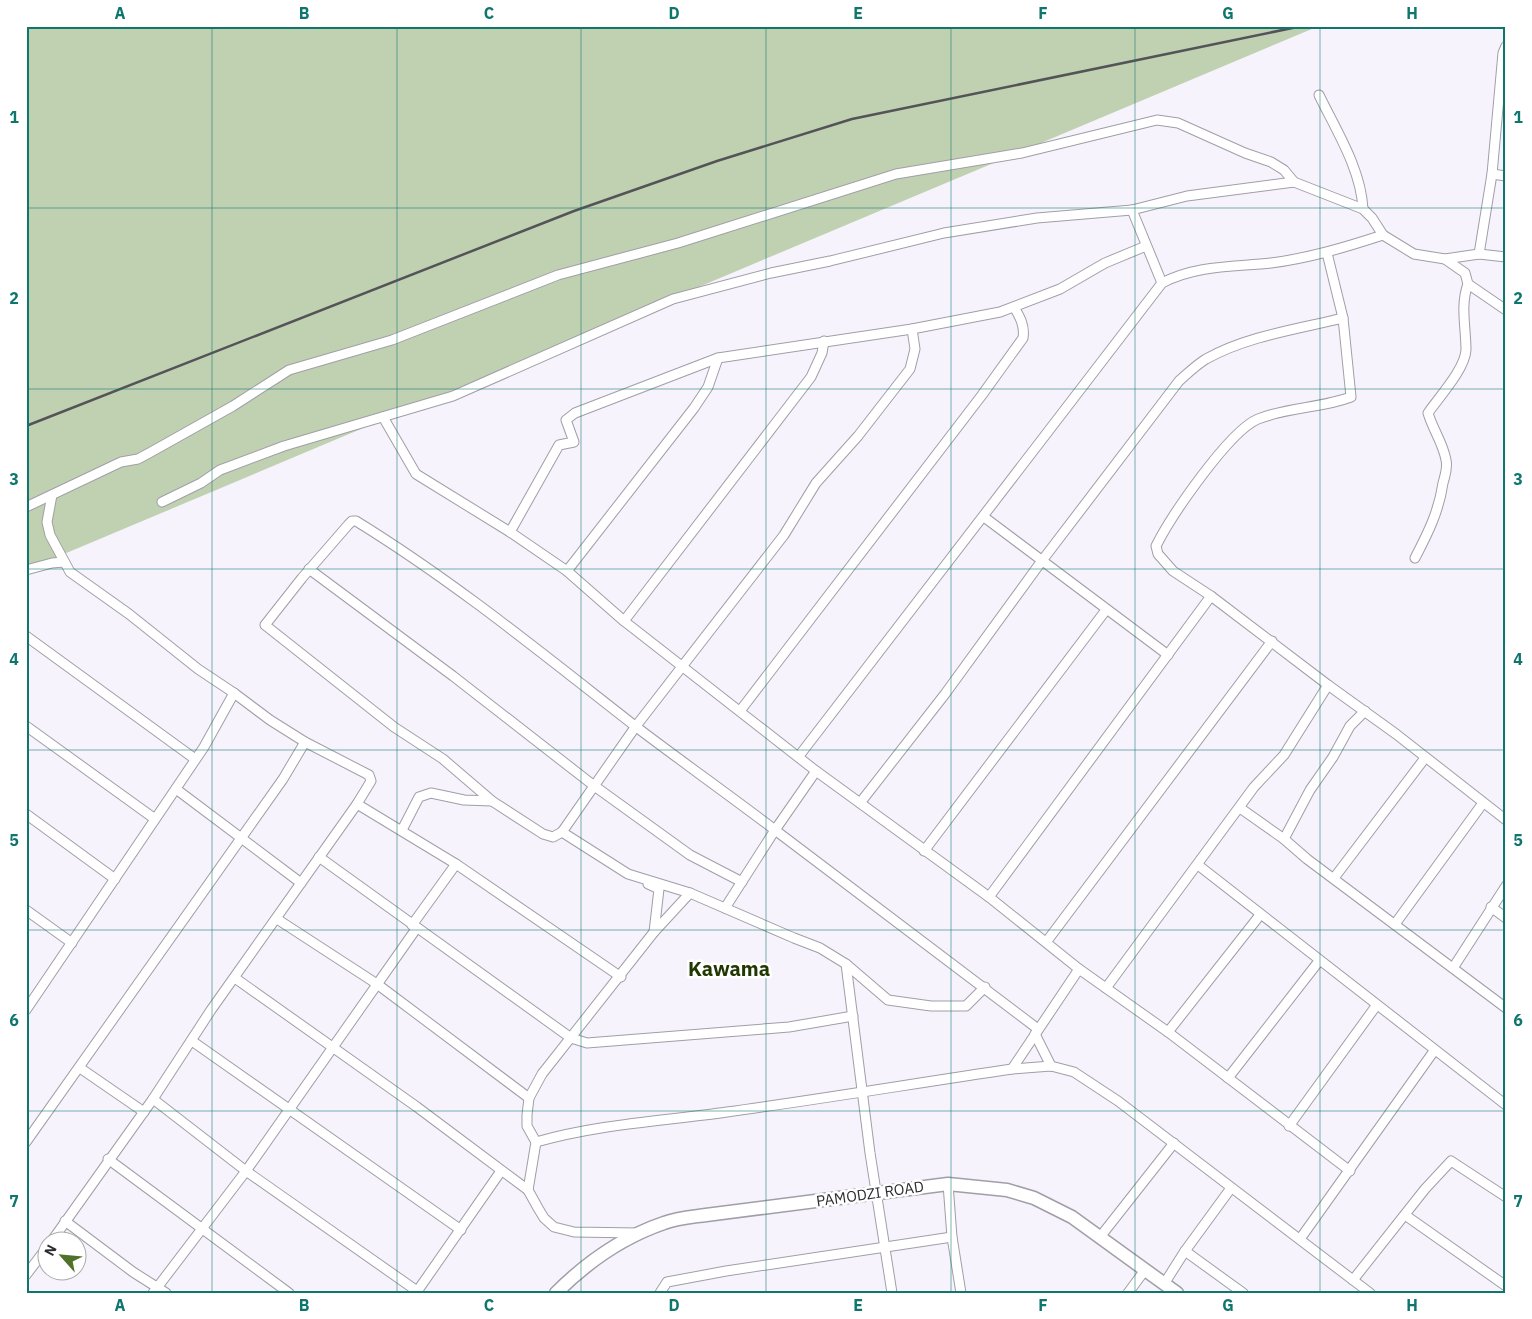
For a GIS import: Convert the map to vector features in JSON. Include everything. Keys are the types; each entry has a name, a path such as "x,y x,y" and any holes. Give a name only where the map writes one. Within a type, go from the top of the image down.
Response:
{"street":[{"path":"1480,254 1492,174 1503,53 1506,46"},
{"path":"1319,95 1354,169 1360,186 1363,209"},
{"path":"26,507 121,462 138,459 299,366 392,340 558,275 678,243 896,174 1022,152 1089,135 1163,120 1178,123 1245,153 1271,162 1284,170 1294,182 1363,209 1372,218 1383,235 1414,254 1445,260 1480,254 1506,257"},
{"path":"1492,174 1506,176"},
{"path":"162,502 229,466 284,446 453,396 673,300 691,294 771,273 944,233 1037,218 1132,210 1187,196 1294,182"},
{"path":"1132,210 1162,283"},
{"path":"799,756 1162,283 1188,272 1222,266 1271,263 1327,253 1383,235"},
{"path":"510,532 559,444 574,442 567,418 611,398 718,358 957,322 1014,307 1060,288 1105,263 1146,246"},
{"path":"1327,253 1344,318 1351,397 1294,409 1258,420 1246,426 1218,456 1188,497 1156,546 1158,554 1172,571 1212,596 1506,820"},
{"path":"1415,558 1437,515 1447,466 1441,443 1432,429 1428,413 1462,365 1466,350 1464,307 1468,284 1465,273 1445,260"},
{"path":"1468,284 1506,310"},
{"path":"740,711 982,395 1023,338 1022,320 1014,307"},
{"path":"860,803 945,694 1041,562 1179,382 1205,360 1260,338 1344,318"},
{"path":"912,329 915,349 910,369 858,436 816,483 784,535 683,668 636,726 562,832 553,836 543,834 492,801 443,759 394,727 266,627 270,616 348,525 352,521 356,521 407,552 636,726 985,986 1036,1031 1051,1066"},
{"path":"624,621 812,377 822,353 824,341"},
{"path":"567,571 694,408 708,387 718,358"},
{"path":"383,417 416,474 510,532 567,571 624,621 816,771 989,897 1047,941 1079,969 1168,1032 1350,1171"},
{"path":"52,495 47,522 50,535 70,572 129,614 198,669 234,692 270,720 305,742 369,775 371,781 144,1112 108,1159 58,1232"},
{"path":"984,517 1041,562 1168,655"},
{"path":"26,570 64,562"},
{"path":"310,569 453,676 593,785 690,855 742,882"},
{"path":"989,897 1212,596"},
{"path":"924,851 1106,610"},
{"path":"26,636 195,759"},
{"path":"1047,941 1272,641"},
{"path":"1106,988 1254,788 1284,755 1328,685"},
{"path":"26,1010 176,789 234,692"},
{"path":"1284,839 1310,790 1333,757 1350,726 1365,711"},
{"path":"26,726 155,819"},
{"path":"26,1142 241,840 283,779 305,742"},
{"path":"1334,878 1425,758"},
{"path":"725,908 775,830 816,771"},
{"path":"176,789 241,840 301,883"},
{"path":"402,830 419,797 424,793 476,802 492,801"},
{"path":"357,804 456,864 621,977"},
{"path":"1394,924 1483,804"},
{"path":"1240,808 1284,839 1307,859 1506,1008"},
{"path":"26,814 115,879"},
{"path":"562,832 628,874 659,889 654,932"},
{"path":"320,857 414,927 492,980 571,1038 588,1044 789,1027 854,1016"},
{"path":"155,1290 246,1171 376,984 456,864"},
{"path":"1198,865 1376,1006 1506,1104"},
{"path":"628,874 690,893 820,948 846,964 888,1000 931,1006 966,1006 985,986"},
{"path":"1453,968 1506,886"},
{"path":"528,1190 536,1142 528,1126 529,1098 542,1074 621,977 654,932 690,893"},
{"path":"1491,907 1506,918"},
{"path":"26,910 72,943"},
{"path":"1168,1032 1260,915"},
{"path":"277,919 376,984 529,1098"},
{"path":"1228,1078 1319,961"},
{"path":"846,964 892,1293"},
{"path":"1012,1069 1079,969"},
{"path":"235,978 424,1112 528,1190 544,1218 554,1227 574,1232 638,1232"},
{"path":"850,987 865,980"},
{"path":"1289,1126 1376,1006"},
{"path":"192,1041 289,1107 461,1230"},
{"path":"1300,1239 1434,1051"},
{"path":"536,1142 566,1134 639,1122 767,1107 1012,1069 1051,1066 1074,1072 1174,1143 1370,1293"},
{"path":"80,1068 144,1112"},
{"path":"153,1099 246,1171 417,1292 501,1171"},
{"path":"1100,1236 1174,1143"},
{"path":"108,1159 289,1293"},
{"path":"1353,1280 1451,1161 1506,1197"},
{"path":"948,1184 952,1238 961,1293"},
{"name":"PAMODZI ROAD","path":"556,1293 574,1275 598,1257 638,1232 667,1222 706,1214 948,1184 1006,1190 1034,1198 1072,1217 1176,1293"},
{"path":"1164,1284 1185,1251 1231,1188"},
{"path":"1405,1215 1506,1286"},
{"path":"65,1221 155,1290 166,1293"},
{"path":"660,1293 668,1282 677,1280 952,1238"},
{"path":"1185,1251 1243,1293"},
{"path":"26,1275 38,1259"},
{"path":"1128,1293 1145,1270"}],"green space":[{"path":"26,26 1319,26 26,570"}],"railway":[{"path":"26,426 574,211 717,161 852,119 1302,26"}],"district":[{"name":"Kawama","path":"729,969"}]}
